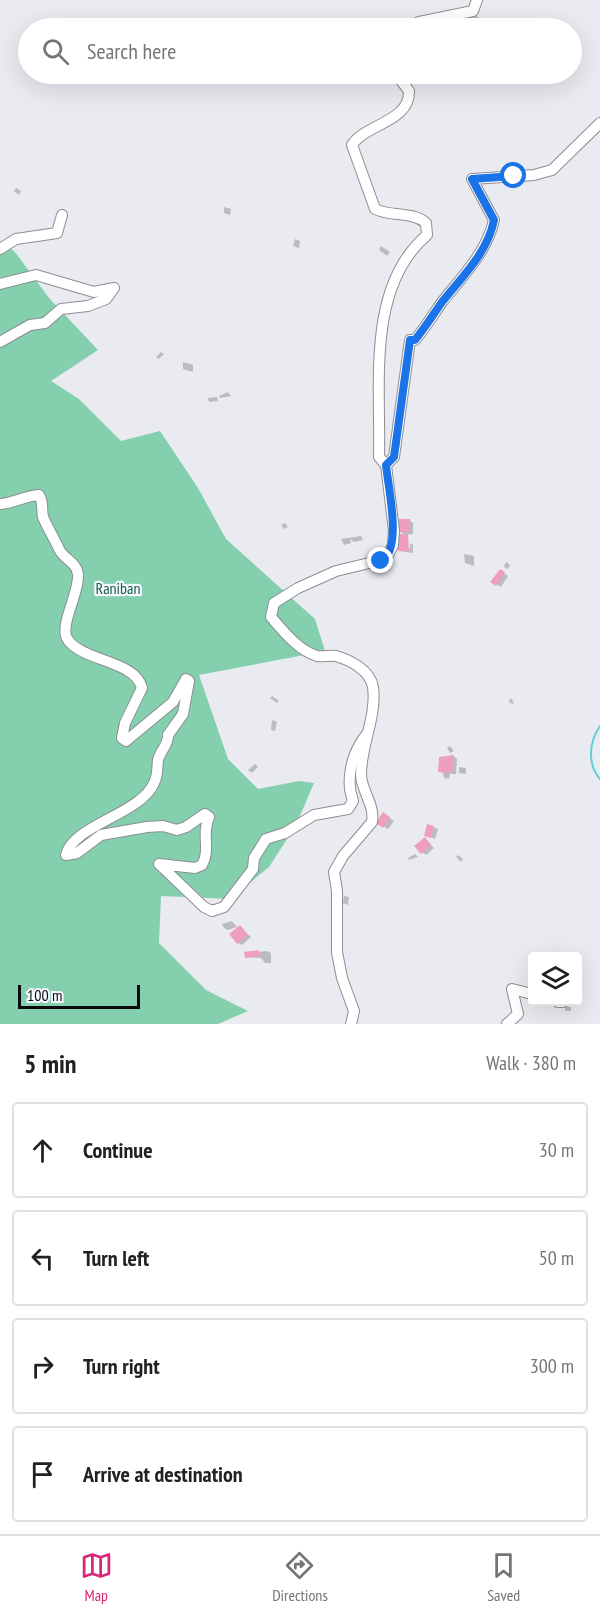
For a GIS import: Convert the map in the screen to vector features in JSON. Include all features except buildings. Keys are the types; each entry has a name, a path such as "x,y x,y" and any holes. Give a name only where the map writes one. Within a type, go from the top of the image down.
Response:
{"street":[{"path":"439,18 473,11 477,0"},
{"path":"351,1024 354,1011 342,978 337,952 337,891 334,873 343,856 372,822 372,805 361,775 366,735 372,711 373,686 368,675 357,665 335,656 317,656 300,646 271,617 274,603 298,588 336,571 386,559 393,545 394,531 386,465 379,457 378,427 378,386 387,296 403,261 414,246 427,235 426,223 421,219 395,216 375,209 352,146 358,135 379,127 405,106 409,98 409,91 404,84"},
{"path":"386,465 394,457 410,340 415,340 425,328 473,264 492,233 494,220 472,179 534,175 552,170 583,136 600,123"},
{"path":"0,249 16,238 57,232 62,215"},
{"path":"0,284 36,275 94,292 114,288 106,299 88,306 61,309 45,323 30,325 0,342"},
{"path":"0,504 13,503 24,496 39,495 44,502 43,517 60,552 73,563 78,574 72,607 64,629 66,638 83,653 124,668 140,682 142,688 125,723 122,738 126,741 173,702 182,683 186,679 189,681 187,704 168,735 169,740 158,760 154,784 146,795 119,814 89,830 68,850 66,855 77,853 101,835 147,827 163,826 177,830 186,827 205,814 209,817 204,828 206,852 202,865 195,868 159,864 204,907 218,910 224,907 253,869 254,858 266,839 285,833 314,815 348,809 353,801 348,786 351,769 366,735"},
{"path":"507,1024 518,1014 512,989 528,993"}],"green space":[{"name":"Raniban","path":"0,241 15,252 49,298 98,350 51,381 79,399 121,441 160,431 198,488 226,539 315,619 325,651 199,675 228,759 258,789 299,781 314,783 296,825 269,867 230,899 161,896 159,943 206,990 248,1011 218,1024 0,1024"}],"waterway":[{"path":"600,726 596,732 591,753 593,767 600,779"}],"route":[{"path":"381,561 386,559 393,545 394,531 386,465 394,457 410,340 415,340 425,328 473,264 492,233 494,220 472,179 514,176"}]}
